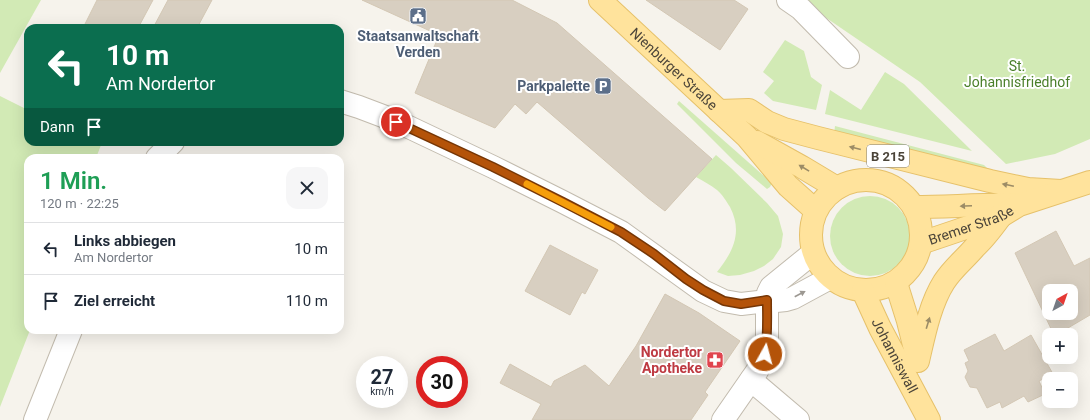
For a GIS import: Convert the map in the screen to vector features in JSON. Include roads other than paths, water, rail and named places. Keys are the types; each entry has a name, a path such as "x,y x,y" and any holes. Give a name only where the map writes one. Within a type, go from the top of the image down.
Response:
{"main road":[{"name":"Nienburger Straße","path":"600,0 747,137 788,186 816,211"},
{"name":"B 215","path":"719,111 750,110 766,122 784,129 818,138 990,181 1028,189 1061,191"},
{"name":"Nienburger Straße","path":"747,137 837,188"},
{"path":"858,180 880,182 890,185 899,191 914,207 922,234 919,252 910,270 896,283 885,287 863,291 846,287 830,278 820,266 813,253 811,228 816,211 829,194 837,188 858,180"},
{"name":"Bremer Straße","path":"921,243 1061,191 1090,182"},
{"name":"Bremer Straße","path":"914,207 993,204 1010,211"},
{"path":"918,361 928,323 937,296 944,282 953,270 1010,211"},
{"name":"Johanniswall","path":"896,283 908,321 918,361 928,420"},
{"name":"Johanniswall","path":"863,291 880,328 928,420"}],"street":[{"path":"788,0 801,9 848,57"},
{"path":"344,102 396,122 493,167 621,232 654,254 698,287 724,301 741,304 793,298 830,278"},
{"path":"161,154 169,146"},
{"path":"723,420 751,380 765,354 767,344 768,293 771,288 813,253"},
{"path":"35,420 69,334"},
{"path":"751,380 798,420"}],"place":[{"name":"Staatsanwaltschaft Verden","path":"418,16"},
{"name":"Parkpalette","path":"603,86"},
{"name":"Nordertor Apotheke","path":"715,360"}],"park label":[{"name":"St. Johannisfriedhof","path":"1017,74"}]}
